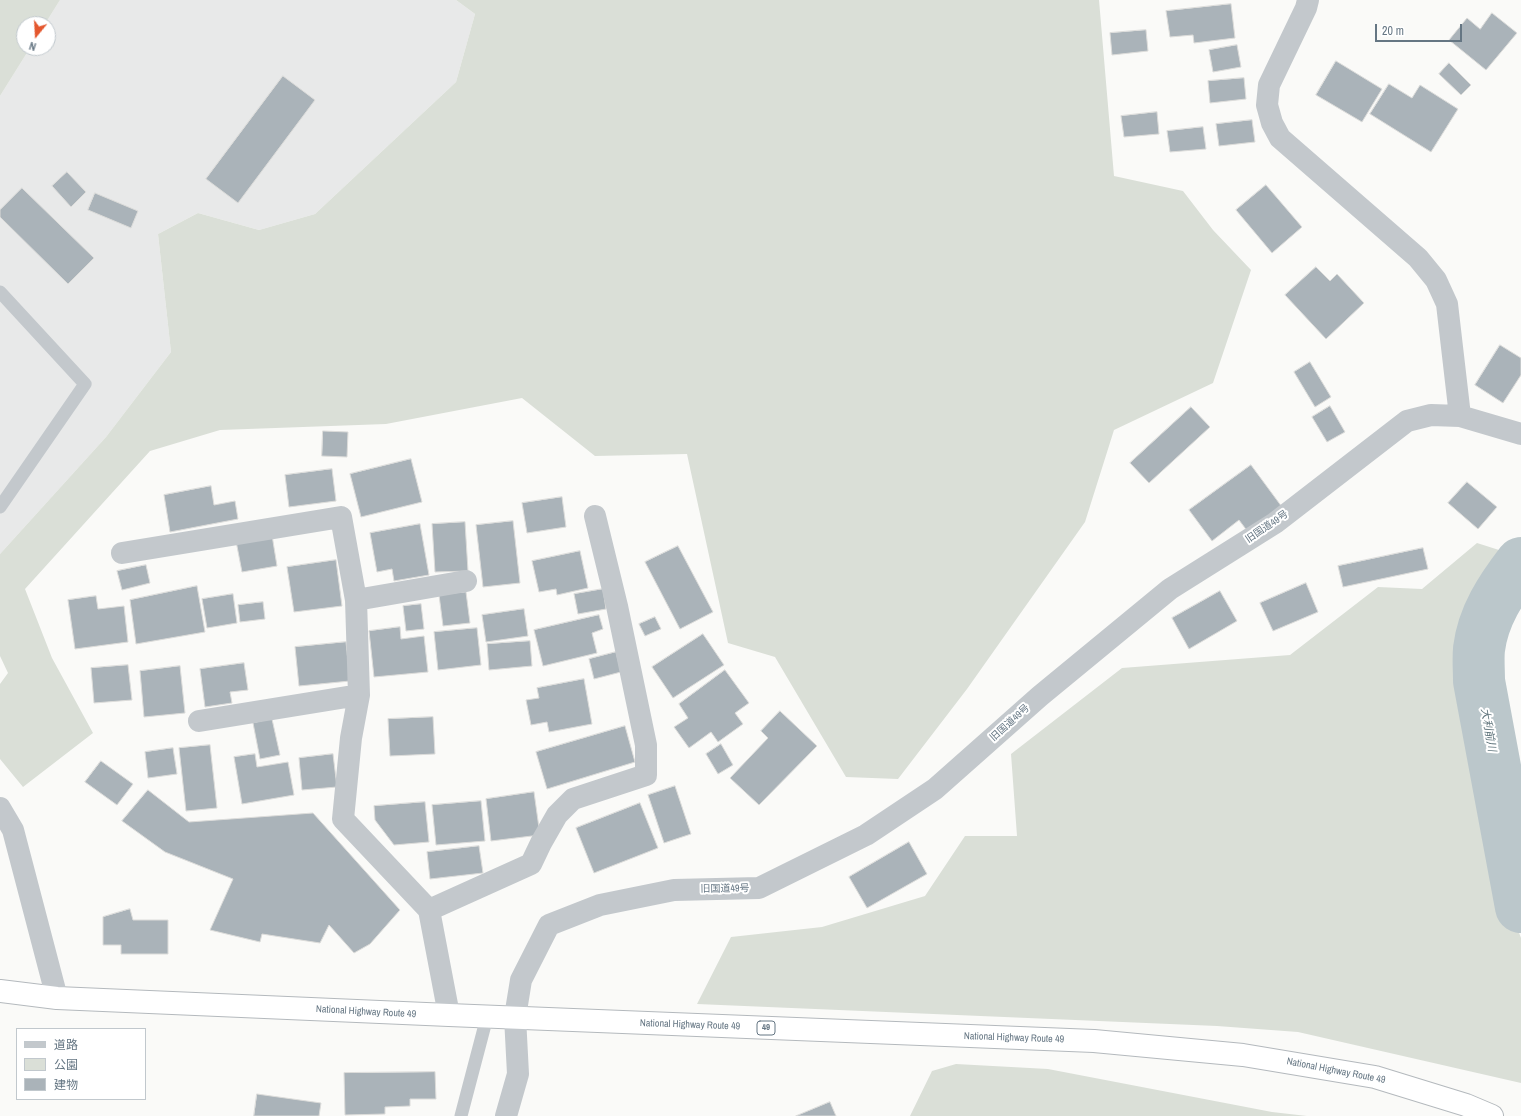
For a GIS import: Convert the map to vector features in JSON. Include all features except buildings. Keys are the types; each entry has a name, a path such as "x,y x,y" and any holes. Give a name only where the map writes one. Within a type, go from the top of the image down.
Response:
{"highway":[{"name":"National Highway Route 49","path":"0,991 57,998 1094,1041 1243,1055 1375,1077 1466,1105 1492,1116"}],"street":[{"path":"1308,0 1306,8 1269,85 1267,105 1272,123 1280,138 1418,258 1436,280 1447,304 1460,416"},
{"name":"旧国道49号","path":"506,1116 518,1074 515,1017 521,980 549,925 600,905 674,890 759,888 866,835 935,789 1040,696 1170,589 1275,523 1406,421 1431,415 1460,416 1521,434"},
{"path":"429,910 531,864 557,815 573,799 646,775 646,745 617,606 595,516"},
{"path":"122,553 341,517 356,600 359,695 351,738 343,819 429,910 449,1015"},
{"path":"356,600 466,581"},
{"path":"199,721 359,695"},
{"path":"0,808 14,830 57,998"}],"lane":[{"path":"0,292 84,384 0,507"},
{"path":"460,1116 487,1016"}],"shaded area":[{"path":"60,0 456,0 475,14 456,82 315,214 259,230 198,213 158,234 171,352 106,437 0,554 0,96 25,56 56,56 56,16 50,16"}],"green space":[{"path":"0,0 60,0 50,16 16,16 16,56 25,56 0,96"},
{"path":"456,0 1099,0 1114,176 1183,191 1213,230 1251,270 1213,383 1114,430 1085,522 967,689 898,779 846,777 775,657 728,643 687,454 595,456 522,398 386,424 220,430 150,451 25,589 52,658 93,733 23,787 0,759 0,684 8,673 0,656 0,554 106,437 171,352 158,234 198,213 259,230 315,214 456,82 475,14"},
{"path":"1477,543 1499,550 1478,614 1471,728 1503,891 1521,938 1521,1083 1298,1032 1217,1026 697,1004 731,937 822,927 925,896 965,836 1017,836 1011,754 1122,668 1290,655 1378,587 1422,589"},
{"path":"956,1064 1048,1069 1272,1112 1307,1116 910,1116 932,1071"}],"waterway":[{"name":"大利前川","path":"1521,563 1494,603 1484,625 1479,649 1479,681 1521,907"}]}
